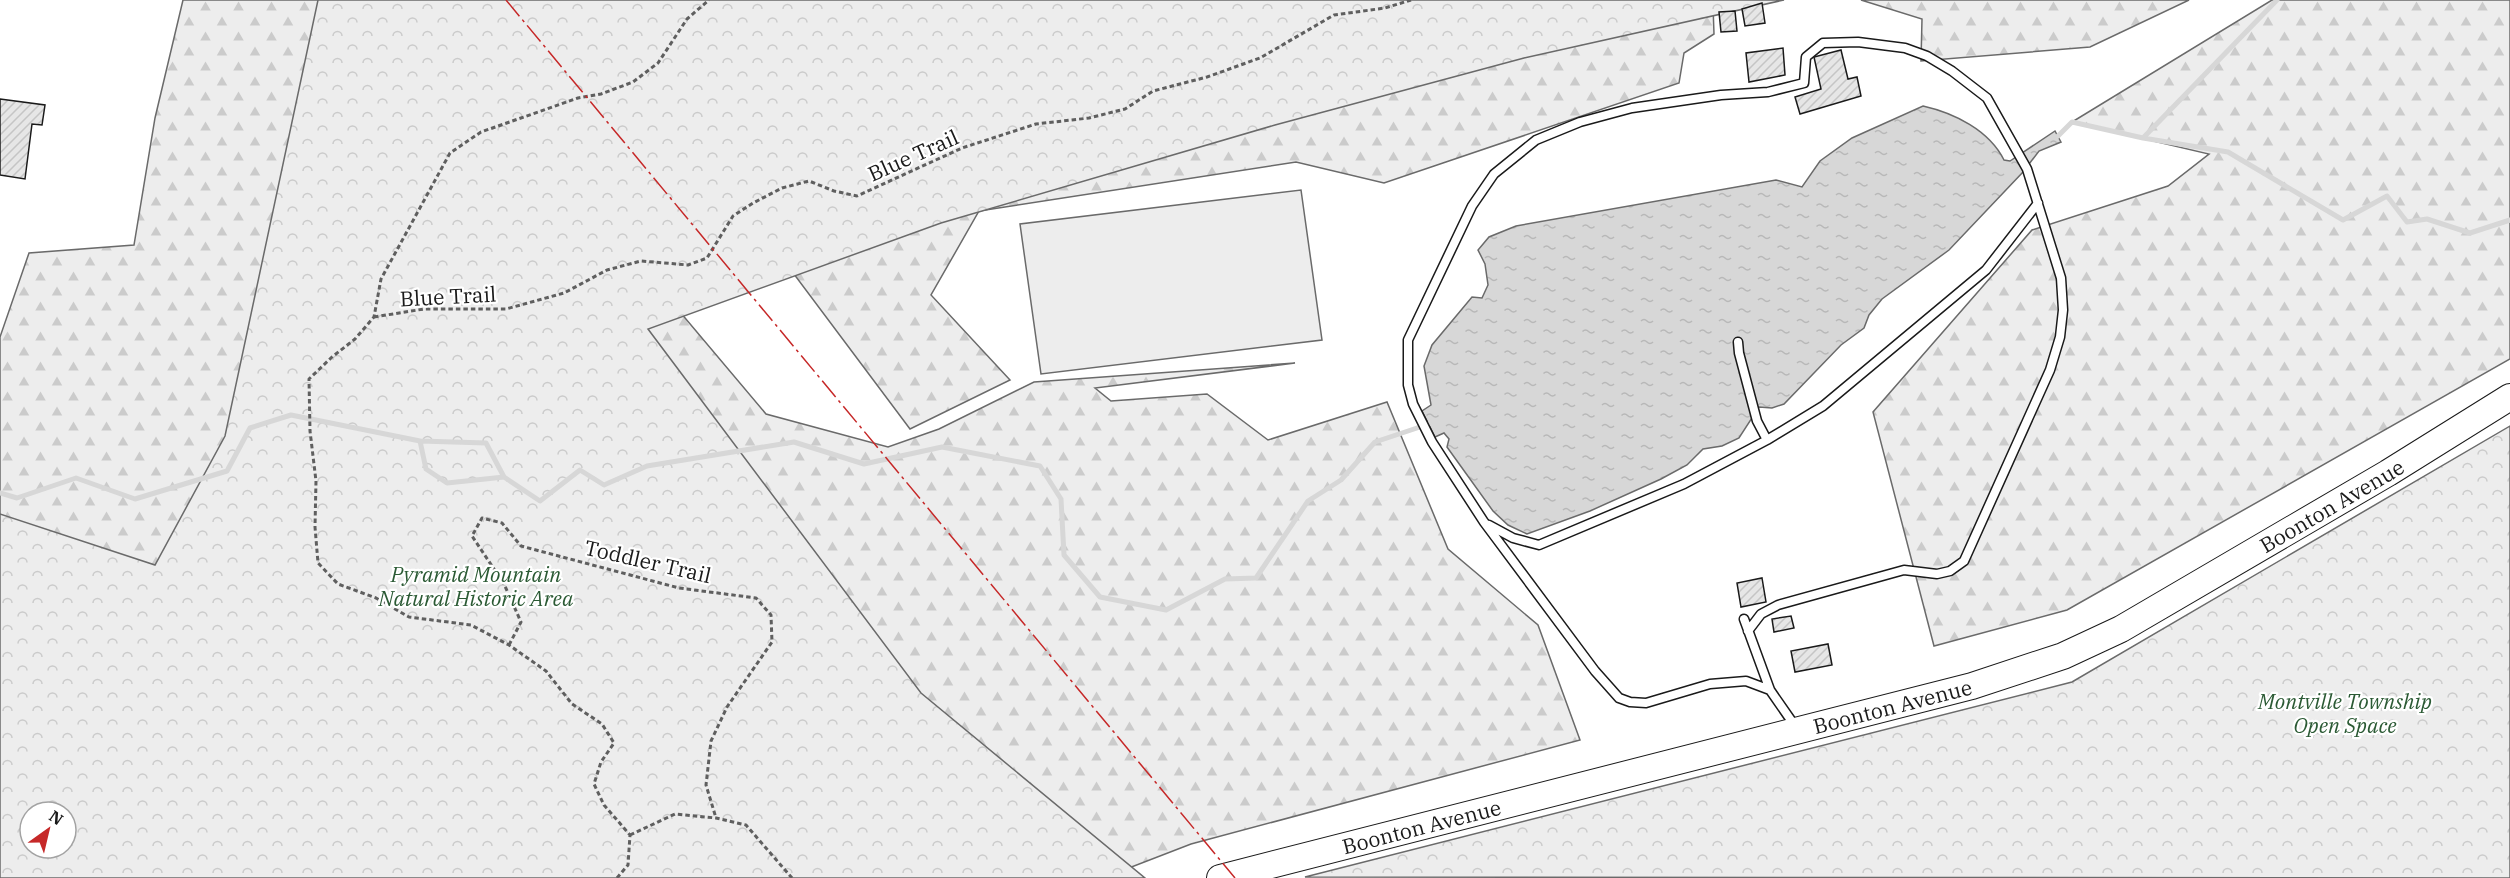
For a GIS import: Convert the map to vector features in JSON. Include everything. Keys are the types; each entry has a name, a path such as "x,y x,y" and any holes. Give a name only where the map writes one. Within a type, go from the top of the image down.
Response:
{"main road":[{"name":"Boonton Avenue","path":"1220,878 1971,686 2031,668 2121,629 2378,479 2510,397"}],"lane":[{"path":"1748,631 1761,614 1778,605 1904,570 1936,574 1950,571 1964,561 2034,409 2050,370 2060,337 2063,310 2061,278 2027,169 2019,151 1987,98 1952,71 1927,56 1905,48 1858,42 1823,43 1806,57 1804,83 1768,92 1632,108 1580,122 1536,140 1494,174 1472,206 1408,340 1408,385 1413,404 1432,442 1484,522 1595,670 1619,698 1630,702 1646,703 1710,684 1746,681 1770,690"},
{"path":"1484,522 1513,538 1539,545 1684,484 1767,440 1823,406 1986,270 2038,203"},
{"path":"1738,342 1757,421 1767,440"},
{"path":"1744,619 1770,690 1797,729"}],"path":[{"name":"Blue Trail","path":"630,835 604,806 594,784 601,762 614,743 602,724 572,704 546,671 509,645 471,625 409,617 376,598 338,584 318,563 315,527 316,482 310,431 312,408 309,379 355,339 374,317 381,279 450,153 482,132 578,98 601,94 633,82 658,63 687,20 709,0"},
{"name":"Blue Trail","path":"374,317 424,309 506,309 537,302 564,292 606,270 641,261 688,265 707,258 733,216 782,189 809,181 834,191 857,196 962,148 1036,124 1089,118 1125,109 1153,91 1207,77 1260,58 1334,15 1385,8 1411,0"},
{"name":"Toddler Trail","path":"509,645 521,622 504,584 472,536 482,518 502,523 521,546 679,588 756,597 771,615 772,642 727,707 711,741 706,784 716,818"},
{"path":"617,878 628,865 630,835 675,814 716,818 746,825 792,878"}],"shaded area":[{"path":"1301,190 1322,340 1041,374 1020,224"}],"green space":[{"path":"183,0 448,0 439,26 766,414 888,447 939,429 1034,382 1295,363 1095,388 1111,401 1207,394 1268,440 1387,402 1448,549 1538,625 1580,740 1191,844 1103,878 0,878 0,337 29,253 134,245 155,118"},
{"name":"Pyramid Mountain Natural Historic Area","path":"318,0 1784,0 1524,58 1275,125 941,223 648,329 921,693 1145,878 0,878 0,514 155,565 225,436"},
{"path":"1861,0 2189,0 2090,47 1921,61 1922,19"},
{"path":"2272,0 2510,0 2510,359 2067,610 1934,646 1873,412 2032,230 2168,186 2209,154 2072,122"},
{"path":"1713,6 1714,34 1684,53 1679,83 1384,183 1296,162 979,211 931,295 1010,380 910,429 746,210"},
{"name":"Montville Township Open Space","path":"2510,426 2510,878 1305,877 2072,682"}],"water":[{"path":"1923,106 1947,113 1970,124 1989,140 2004,160 2010,161 2055,131 2061,142 2039,151 2023,172 1949,250 1882,299 1869,315 1864,328 1841,345 1784,404 1772,408 1759,407 1739,438 1722,446 1703,449 1687,465 1661,479 1590,511 1527,534 1508,525 1493,511 1447,447 1449,439 1444,433 1435,437 1422,411 1431,405 1424,366 1432,345 1472,297 1482,298 1488,285 1485,264 1478,250 1489,237 1516,226 1776,180 1802,187 1820,161 1852,138"}],"building":[{"path":"1762,3 1765,23 1745,26 1742,9"},
{"path":"1735,11 1737,31 1721,32 1719,12"},
{"path":"1783,48 1785,75 1749,82 1746,53"},
{"path":"1841,50 1848,79 1857,77 1861,96 1800,114 1795,97 1821,89 1814,57"},
{"path":"0,99 45,105 42,125 32,124 25,179 0,175"},
{"path":"1762,578 1766,602 1741,607 1737,583"},
{"path":"1791,616 1794,628 1774,632 1772,619"},
{"path":"1828,644 1832,665 1795,672 1791,651"}],"waterway":[{"path":"2058,136 2072,122 2143,138 2277,0"},
{"path":"2143,138 2228,152 2343,220 2387,196 2407,222 2427,219 2470,233 2510,220"},
{"path":"0,493 17,498 76,478 135,499 227,471 250,428 291,415 420,441 426,469 447,483 504,477 540,501 580,470 604,485 647,466 794,442 864,464 942,447 1040,466 1061,499 1064,555 1100,597 1166,610 1225,579 1256,578 1308,501 1341,480 1375,442 1429,424"},
{"path":"420,441 486,443 504,477"}],"power":[{"path":"506,0 1235,878"}]}
